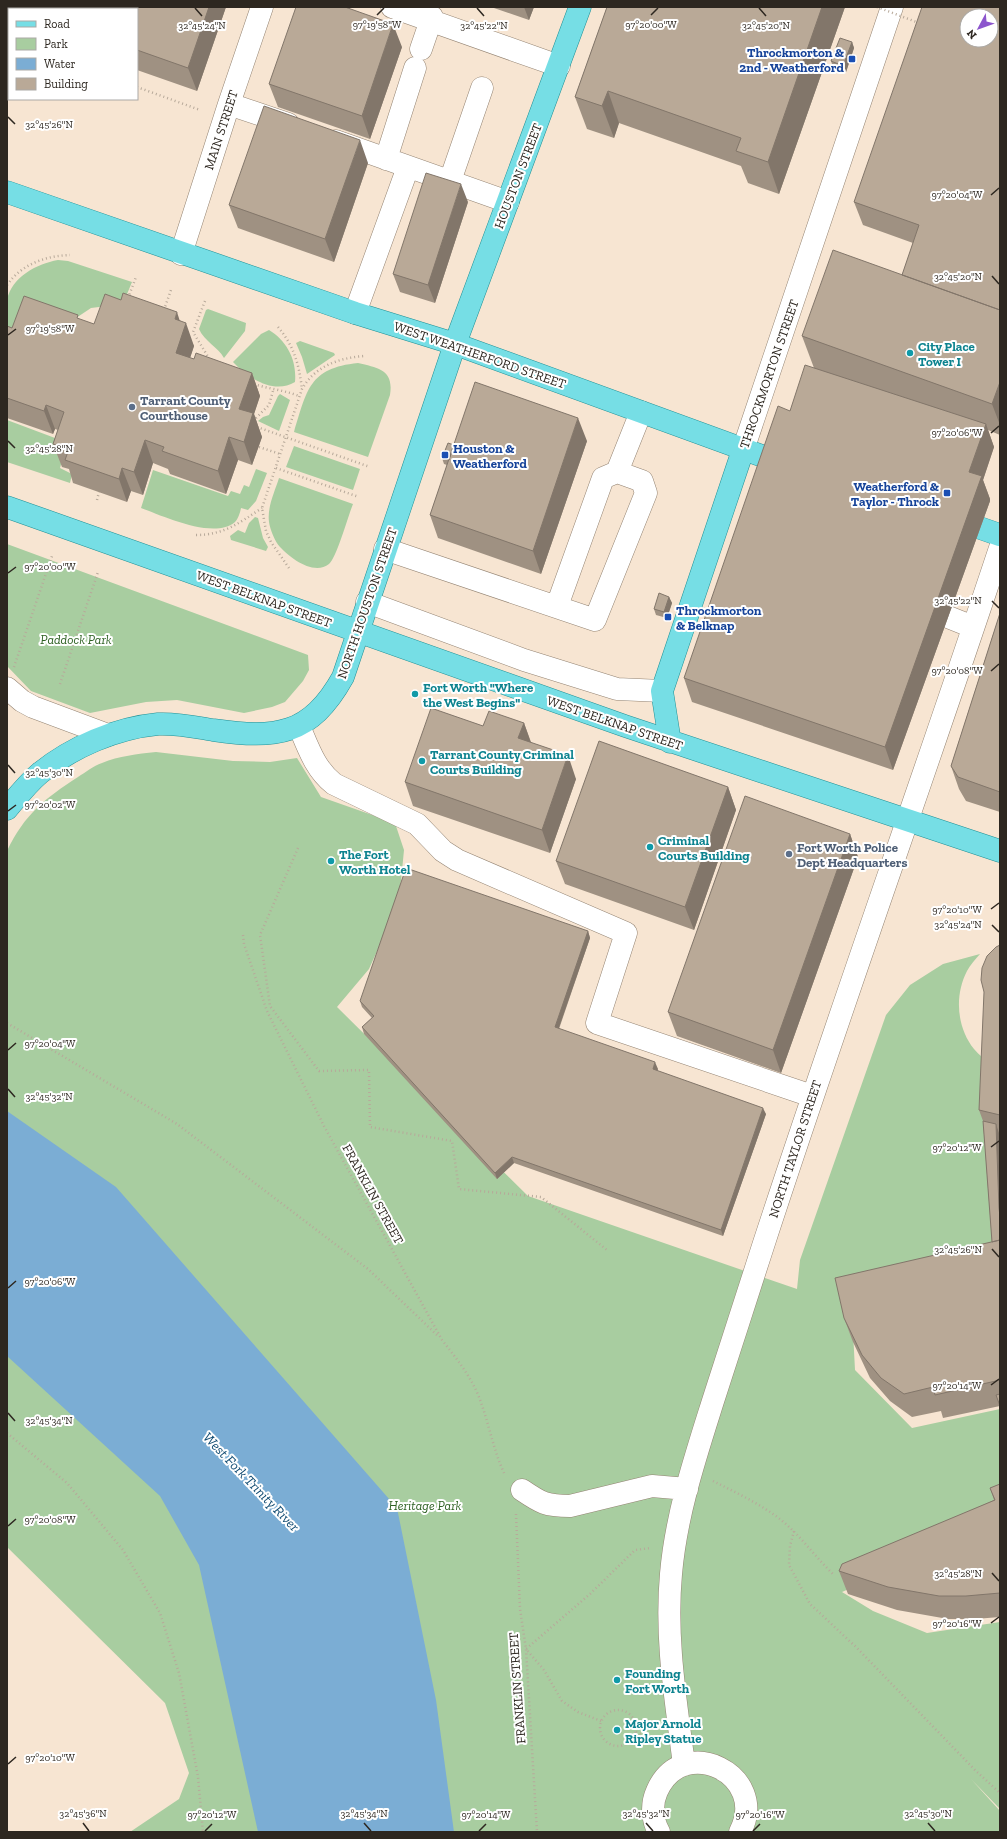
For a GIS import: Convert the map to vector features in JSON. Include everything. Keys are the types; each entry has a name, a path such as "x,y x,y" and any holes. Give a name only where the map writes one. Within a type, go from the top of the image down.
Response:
{"main road":[{"name":"HOUSTON STREET","path":"454,344 580,7"},
{"name":"WEST WEATHERFORD STREET","path":"7,192 181,254 356,313 454,344 776,461"},
{"name":"NORTH HOUSTON STREET","path":"7,809 39,774 75,750 108,736 131,729 163,724 175,724 240,733 264,734 284,731 298,726 310,719 323,707 334,693 343,677 454,344"},
{"name":"THROCKMORTON STREET","path":"670,742 662,691 743,450"},
{"name":"WEST BELKNAP STREET","path":"7,507 357,633 670,742 1000,851"}],"street":[{"name":"MAIN STREET","path":"181,254 262,7"},
{"path":"392,7 431,19 559,66"},
{"name":"THROCKMORTON STREET","path":"743,450 892,7"},
{"path":"386,159 431,19"},
{"path":"450,181 482,88"},
{"path":"229,104 508,202"},
{"path":"356,313 408,167"},
{"path":"617,472 641,412"},
{"path":"386,549 595,620 646,493 642,481 617,472 603,478 557,606"},
{"name":"NORTH TAYLOR STREET","path":"684,1765 668,1640 671,1574 675,1543 689,1479 812,1096 909,820 1000,548"},
{"path":"367,602 524,660 617,688 662,691"},
{"path":"948,617 973,627"},
{"path":"10,678 27,704 108,736"},
{"path":"298,726 323,775 334,784 417,824 443,851 457,860 626,933 597,1023 812,1096"},
{"path":"522,1490 544,1504 570,1506 652,1486 689,1479"},
{"path":"659,1832 652,1811 654,1797 660,1783 670,1772 684,1765 699,1762 715,1765 729,1773 739,1785 746,1800 746,1815 740,1832"}],"path":[{"path":"877,7 925,24"},
{"path":"138,87 200,110"},
{"path":"7,285 21,270 35,262 53,255 70,255"},
{"path":"126,306 136,277"},
{"path":"163,312 171,290"},
{"path":"205,301 193,332 214,366"},
{"path":"278,327 286,336 296,356 302,390"},
{"path":"289,568 271,542 264,524 262,508 302,390 310,378 329,364 349,358 364,356"},
{"path":"253,384 273,391 280,389 300,396"},
{"path":"273,391 268,405 256,418 254,426 370,467"},
{"path":"259,447 280,454"},
{"path":"276,468 360,497"},
{"path":"97,500 99,492"},
{"path":"196,535 208,535 226,531 262,508"},
{"path":"10,678 52,556"},
{"path":"60,684 98,572"},
{"path":"298,848 260,936 270,1006 319,1071 369,1070 370,1127 452,1141 459,1189 541,1197 607,1250"},
{"name":"FRANKLIN STREET","path":"243,935 244,944 270,1018 324,1126 442,1340 462,1366 478,1396 496,1456"},
{"path":"7,1023 177,1124 368,1268 442,1340"},
{"path":"7,1433 67,1483 123,1550 160,1613 179,1673 198,1777 203,1832"},
{"path":"689,1479 774,1514 794,1531 819,1561 834,1575"},
{"path":"794,1531 790,1546 790,1565 810,1604 856,1647 967,1762 1000,1793"},
{"path":"601,1721 578,1712 562,1701 544,1670 526,1649 590,1594 635,1550 675,1543"},
{"name":"FRANKLIN STREET","path":"517,1544 520,1609 526,1649 537,1832"},
{"path":"614,1710 626,1712 635,1720 636,1732 630,1742 619,1746 613,1745 603,1738 600,1733 601,1721 609,1712 614,1710"},
{"path":"636,1732 654,1740"}],"green space":[{"path":"58,260 68,261 132,282 125,299 115,305 91,308 70,322 20,336 7,332 6,304 14,285 20,278 34,268"},
{"path":"208,309 246,323 245,331 224,358 204,337 199,329 206,310"},
{"path":"269,330 286,345 290,352 294,366 295,382 287,386 270,386 262,383 246,374 233,362 261,334"},
{"path":"300,341 334,353 335,355 307,374 296,343"},
{"path":"358,363 383,372 390,380 391,387 390,395 368,457 294,432 307,393 312,384 329,370"},
{"path":"280,394 290,400 279,431 258,421 269,415"},
{"path":"7,420 55,438 69,437 60,468 72,474 70,483 7,462"},
{"path":"294,446 360,469 353,490 286,467"},
{"path":"256,469 267,473 256,501 248,510 241,508 236,521 226,527 215,529 188,525 141,508 153,470 228,496 231,491 240,494 244,485 249,487"},
{"path":"279,478 353,504 339,545 329,564 323,567 310,567 290,556 276,542 270,528 269,511"},
{"path":"255,517 258,518 263,538 268,547 266,551 231,540 230,536 238,530 245,533 249,523"},
{"name":"Paddock Park","path":"7,544 308,655 309,670 303,681 285,702 272,707 244,713 177,700 146,702 90,713 31,691 7,666"},
{"name":"Heritage Park","path":"156,752 233,761 270,762 297,758 321,797 395,823 404,850 401,881 395,911 369,969 337,1007 528,1196 797,1289 800,1260 886,1015 910,985 943,964 980,954 968,969 963,981 960,991 959,1012 968,1041 990,1064 1000,1259 851,1293 855,1370 912,1428 1000,1409 1000,1509 998,1523 842,1592 873,1611 927,1633 1000,1622 1000,1809 971,1779 1000,1811 1000,1832 130,1832 179,1799 189,1773 165,1703 7,1547 7,851 21,827 36,808 45,800 93,767 115,759"}],"water":[{"name":"West Fork Trinity River","path":"7,1111 116,1187 397,1508 436,1700 454,1832 258,1832 199,1565 160,1496 7,1356"}],"building":[{"path":"16,7 209,7 188,68 138,50 138,8"},
{"path":"296,7 345,7 393,24 362,116 269,84"},
{"path":"607,7 822,7 768,162 736,151 741,138 608,91 602,106 575,97"},
{"path":"922,7 1000,7 1000,310 902,275 919,225 854,202"},
{"path":"840,38 852,42 843,66 831,61"},
{"path":"264,106 360,140 325,239 229,205"},
{"path":"426,173 461,184 428,285 393,274"},
{"name":"City Place Tower I","path":"833,250 1000,310 1000,382 992,404 802,336"},
{"name":"Tarrant County Courthouse","path":"123,293 177,312 175,319 186,323 176,353 194,359 196,353 252,373 239,409 253,413 244,442 229,437 218,471 162,451 164,447 145,440 134,472 122,468 119,479 65,460 69,449 53,444 64,412 46,405 44,411 7,398 7,326 12,328 24,296 78,315 77,318 94,324 105,294 121,300"},
{"path":"805,365 986,424 969,472 982,476 885,747 684,678 778,406 790,411"},
{"path":"475,382 578,418 533,551 430,515"},
{"path":"448,443 454,445 449,460 442,458"},
{"path":"659,593 669,597 664,612 654,609"},
{"path":"1000,613 1000,792 958,777 951,766"},
{"path":"431,708 483,726 489,711 524,723 518,738 568,755 542,830 405,782"},
{"name":"Criminal Courts Building","path":"599,741 728,787 685,907 556,861"},
{"path":"745,796 850,834 773,1050 668,1012"},
{"path":"406,868 588,931 555,1027 655,1062 653,1069 763,1108 721,1230 512,1157 495,1173 362,1027 374,1016 360,1001"},
{"path":"1000,945 1000,1115 979,1110 984,992 981,980 982,968 987,956"},
{"path":"983,1121 996,1124 1000,1240 992,1242"},
{"path":"1000,1240 1000,1380 935,1395 933,1387 904,1394 881,1378 862,1355 844,1318 835,1278"},
{"path":"1000,1394 1000,1406 996,1395"},
{"path":"1000,1484 1000,1593 966,1596 939,1596 888,1587 839,1571 842,1564 995,1500 990,1488"}],"place":[{"name":"Throckmorton & 2nd - Weatherford","path":"852,59"},
{"name":"City Place Tower I","path":"910,353"},
{"name":"Tarrant County Courthouse","path":"132,407"},
{"name":"Houston & Weatherford","path":"445,455"},
{"name":"Weatherford & Taylor - Throck","path":"947,493"},
{"name":"Throckmorton & Belknap","path":"668,617"},
{"name":"Fort Worth \"Where the West Begins\"","path":"415,694"},
{"name":"Tarrant County Criminal Courts Building","path":"422,761"},
{"name":"Criminal Courts Building","path":"650,847"},
{"name":"Fort Worth Police Dept Headquarters","path":"789,854"},
{"name":"The Fort Worth Hotel","path":"331,861"},
{"name":"Founding Fort Worth","path":"617,1680"},
{"name":"Major Arnold Ripley Statue","path":"617,1730"}]}
